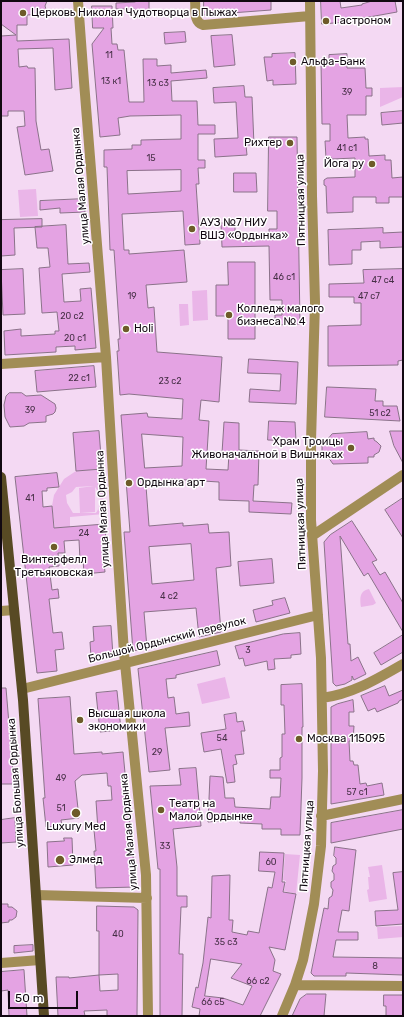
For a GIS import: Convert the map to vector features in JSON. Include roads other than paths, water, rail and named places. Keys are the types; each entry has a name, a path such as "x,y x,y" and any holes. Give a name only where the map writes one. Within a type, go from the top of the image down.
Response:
{"main road":[{"name":"улица Большая Ордынка","path":"1,477 22,689 44,1016"}],"street":[{"name":"улица Малая Ордынка","path":"78,1 106,357 116,543 125,663 147,898 148,1016"},
{"path":"195,1 196,19 198,23 203,25 310,16"},
{"name":"Пятницкая улица","path":"282,1016 295,985 305,954 314,904 321,846 323,763 321,658 312,536 310,445 315,302 312,196 310,1"},
{"path":"1,364 106,357"},
{"path":"312,536 403,475"},
{"path":"1,612 14,610"},
{"name":"Большой Ордынский переулок","path":"22,689 318,615"},
{"path":"322,698 339,695 373,682 403,664"},
{"path":"321,816 403,799"},
{"path":"36,895 147,898"},
{"path":"1,963 40,960"},
{"path":"295,985 403,986"}],"place":[{"name":"Церковь Николая Чудотворца в Пыжах","path":"23,13"},
{"name":"Гастроном","path":"326,21"},
{"name":"Альфа-Банк","path":"293,62"},
{"name":"Рихтер","path":"290,143"},
{"name":"Йога ру","path":"372,164"},
{"name":"АУЗ №7 НИУ ВШЭ «Ордынка»","path":"192,229"},
{"name":"Колледж малого бизнеса № 4","path":"229,315"},
{"name":"Holi","path":"126,329"},
{"name":"Храм Троицы Живоначальной в Вишняках","path":"351,448"},
{"name":"Ордынка арт","path":"129,483"},
{"name":"Винтерфелл Третьяковская","path":"54,547"},
{"name":"Высшая школа экономики","path":"80,720"},
{"name":"Москва 115095","path":"299,739"},
{"name":"Театр на Малой Ордынке","path":"161,810"},
{"name":"Luxury Med","path":"76,813"},
{"name":"Элмед","path":"60,860"}]}
